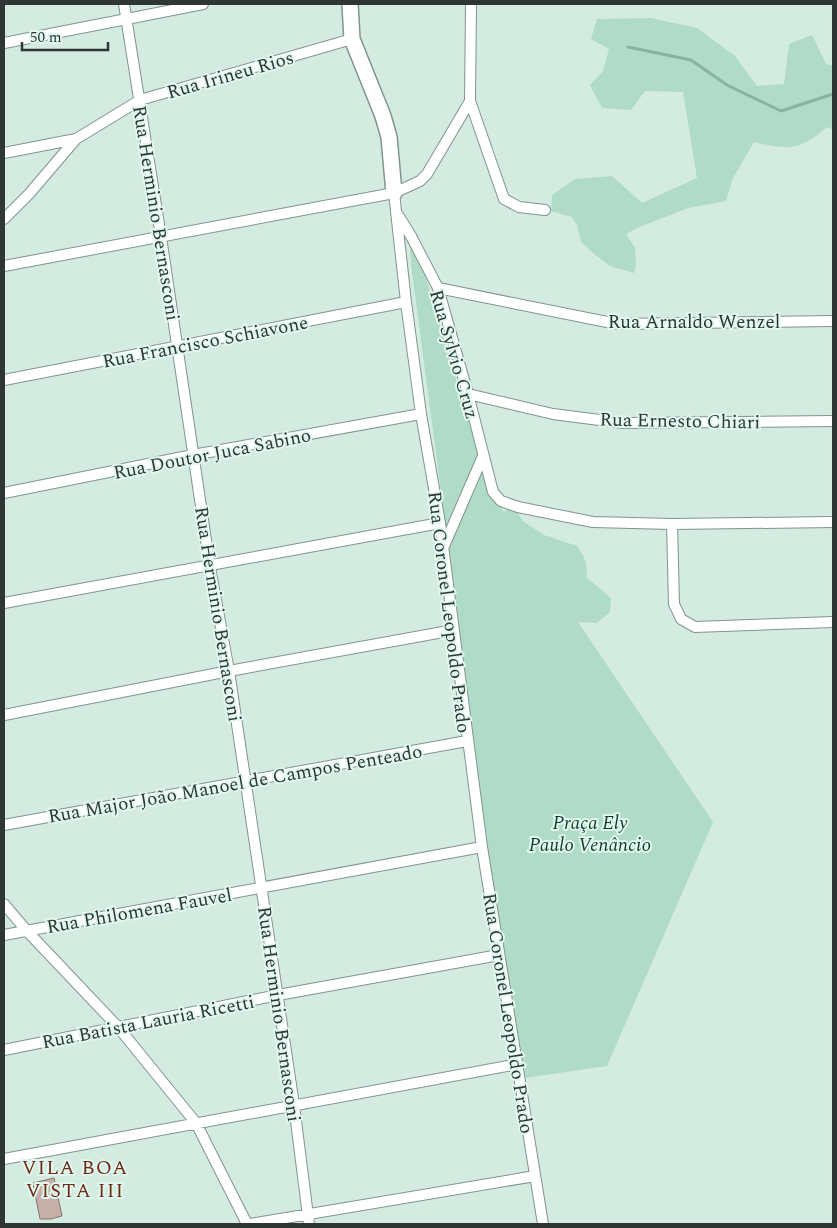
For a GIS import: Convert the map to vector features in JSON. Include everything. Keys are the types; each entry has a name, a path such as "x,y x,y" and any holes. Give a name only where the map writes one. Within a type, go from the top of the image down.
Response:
{"street":[{"name":"Rua Herminio Bernasconi","path":"124,4 210,566 246,781 294,1105 308,1220"},
{"path":"4,43 203,4"},
{"name":"Rua Coronel Leopoldo Prado","path":"350,4 352,39 383,116 389,137 406,302 421,414 440,523 482,848 518,1064 542,1224"},
{"path":"471,4 470,101 504,198 519,206 546,210"},
{"name":"Rua Irineu Rios","path":"4,219 29,194 76,139 140,100 352,39"},
{"path":"4,266 394,193 420,181 427,174 470,101"},
{"path":"4,153 76,139"},
{"name":"Rua Sylvio Cruz","path":"396,212 411,236 438,288 493,492 501,501 518,507 593,522 672,524"},
{"name":"Rua Arnaldo Wenzel","path":"438,288 617,324 833,321"},
{"name":"Rua Francisco Schiavone","path":"4,380 406,302"},
{"name":"Rua Ernesto Chiari","path":"468,394 553,414 623,423 833,421"},
{"name":"Rua Doutor Juca Sabino","path":"4,493 421,414"},
{"path":"443,547 483,456"},
{"path":"833,522 672,524 674,604 681,619 695,627 833,622"},
{"path":"4,603 440,523"},
{"path":"4,715 454,630"},
{"name":"Rua Major João Manoel de Campos Penteado","path":"4,825 467,741"},
{"name":"Rua Philomena Fauvel","path":"4,935 482,848"},
{"path":"4,904 26,930 118,1026 196,1123 248,1224 308,1220 535,1176"},
{"name":"Rua Batista Lauria Ricetti","path":"4,1050 278,995 499,955"},
{"path":"4,1159 518,1064"}],"green space":[{"path":"651,18 697,28 735,56 757,86 784,84 789,44 812,35 826,64 833,66 833,130 827,127 809,141 793,146 785,147 754,142 733,178 726,201 688,208 626,234 635,248 636,265 634,273 610,266 581,242 577,225 572,217 551,211 552,195 575,179 612,176 642,203 697,178 683,92 645,91 631,110 602,108 590,85 603,71 609,49 591,39 597,19"},
{"name":"Praça Ely Paulo Venâncio","path":"415,249 429,288 489,489 504,512 508,508 516,511 524,522 544,535 577,546 584,557 587,569 586,577 611,598 610,612 597,623 578,622 713,822 607,1066 524,1078 484,853 457,631 454,590 412,272 410,250"}],"building":[{"path":"54,1178 62,1216 40,1219 33,1183"}],"waterway":[{"path":"628,47 691,60 727,85 781,111 833,94"}],"district":[{"name":"VILA BOA VISTA III","path":"75,1178"}]}
